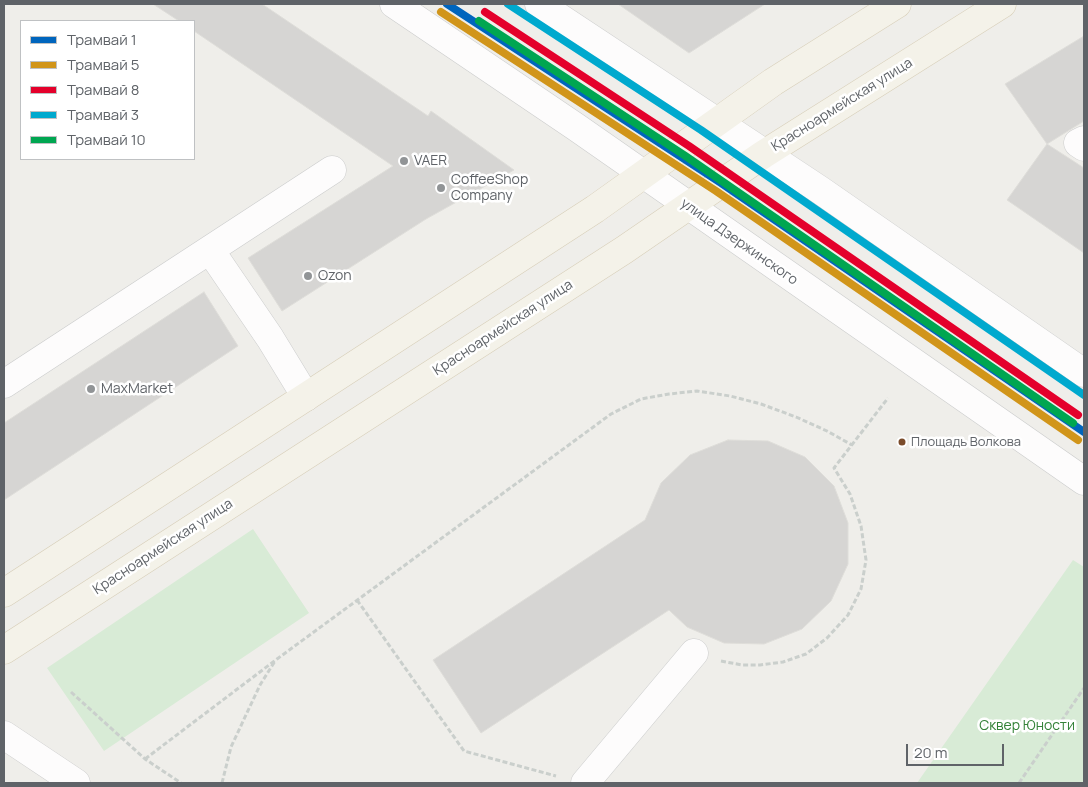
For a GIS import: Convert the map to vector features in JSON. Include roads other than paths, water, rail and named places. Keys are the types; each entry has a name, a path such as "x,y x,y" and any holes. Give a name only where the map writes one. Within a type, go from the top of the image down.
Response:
{"main road":[{"path":"4,594 595,209 773,82 897,4"},
{"name":"Красноармейская улица","path":"4,650 624,250 764,154 1002,4"}],"street":[{"name":"улица Дзержинского","path":"394,4 644,174 1084,480"},
{"path":"539,4 764,154 1084,373"},
{"path":"1084,140 1078,143 1084,148"},
{"path":"4,384 332,170"},
{"path":"210,250 270,338 306,397"},
{"path":"574,781 694,653"},
{"path":"4,735 76,783"}],"tram line":[{"name":"1","path":"447,4 721,183 1084,432"},
{"name":"3","path":"508,4 701,130 1084,395"},
{"name":"5","path":"441,12 716,191 1078,440"},
{"name":"8","path":"485,12 689,146 1078,415"},
{"name":"10","path":"479,21 684,155 1073,423"}],"place":[{"name":"VAER","path":"404,161"},
{"name":"CoffeeShop Company","path":"441,188"},
{"name":"Ozon","path":"308,276"},
{"name":"MaxMarket","path":"91,389"},
{"name":"Площадь Волкова","path":"902,442"}],"park label":[{"name":"Сквер Юности","path":"1027,726"}]}
